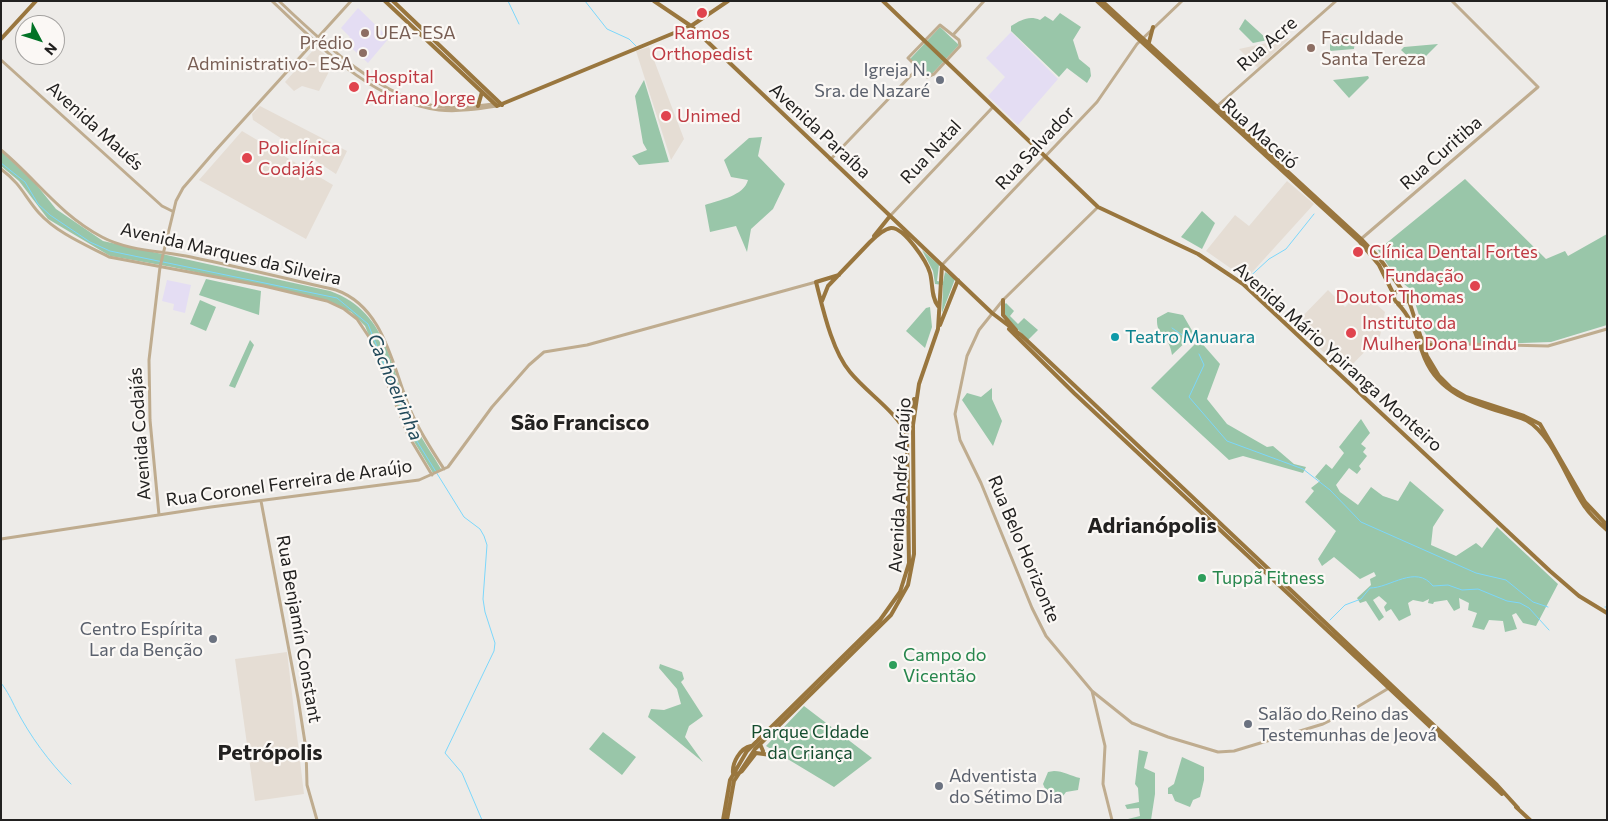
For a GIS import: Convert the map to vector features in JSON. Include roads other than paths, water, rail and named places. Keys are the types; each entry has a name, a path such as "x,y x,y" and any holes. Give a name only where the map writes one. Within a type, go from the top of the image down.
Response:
{"main road":[{"path":"1,39 36,1"},
{"path":"385,1 451,60"},
{"path":"393,1 483,92 499,104 644,47 691,26 728,1"},
{"name":"Avenida Paraíba","path":"654,1 662,9 691,26 830,160 1004,323"},
{"name":"Avenida Mário Ypiranga Monteiro","path":"883,1 992,108 1098,207 1193,251 1243,284 1550,572 1579,596 1607,613"},
{"name":"Rua Maceió","path":"1097,1 1374,256"},
{"name":"Rua Maceió","path":"1102,1 1140,40 1361,239 1402,290"},
{"path":"394,10 398,6"},
{"path":"1148,46 1153,27"},
{"path":"478,106 483,92"},
{"path":"822,306 825,290 869,243 890,216"},
{"path":"869,243 889,228 895,228 904,236 925,260 931,276 933,296 938,306"},
{"name":"Rua Maceió","path":"1378,261 1394,295"},
{"name":"Avenida André Araújo","path":"754,750 891,615 904,594 911,575 914,554 913,425 918,390 938,329 942,265"},
{"path":"839,275 816,282 822,306 843,363 898,421 908,422 918,390"},
{"path":"938,329 958,280"},
{"path":"1607,525 1585,502 1540,424 1524,416 1456,391 1439,376 1425,351 1423,343 1419,339 1407,315 1398,304 1394,295 1397,291 1402,290 1406,292 1419,339 1430,369 1452,393 1526,420 1535,426 1546,440 1584,506 1607,530"},
{"path":"1398,304 1404,304 1408,298"},
{"path":"1003,300 1004,315 1020,335"},
{"path":"1004,323 1020,335 1099,408 1530,820"},
{"path":"1004,323 1074,393 1445,739"},
{"path":"1425,351 1431,345"},
{"path":"1088,394 1089,400"},
{"name":"Avenida André Araújo","path":"723,820 735,774 754,750 880,620 900,592 909,563 908,439 898,421"},
{"path":"760,744 763,751"},
{"path":"735,774 735,761 743,750 754,750 771,755"},
{"name":"Avenida André Araújo","path":"727,820 735,774"}],"street":[{"path":"272,1 346,67 379,88 419,106 456,111 499,104"},
{"path":"279,1 316,39 348,63 403,95 442,107 499,104"},
{"name":"Avenida Codajás","path":"159,515 150,420 149,378 160,265 172,211 183,188 351,1"},
{"path":"952,35 984,1"},
{"name":"Rua Salvador","path":"942,265 1097,102 1140,40 1182,1"},
{"name":"Rua Acre","path":"1215,107 1336,1"},
{"name":"Rua Curitiba","path":"1361,239 1466,151 1509,110 1538,87 1452,1"},
{"path":"940,25 952,35 960,42 960,46 930,77 908,58 940,25"},
{"name":"Avenida Maués","path":"1,60 162,206 172,211"},
{"path":"830,160 918,68"},
{"name":"Rua Natal","path":"890,216 992,108"},
{"name":"Avenida Marques da Silveira","path":"1,150 27,173 58,207 102,238 122,245 336,290 355,299 368,312 379,330 412,414 443,469"},
{"name":"Avenida Marques da Silveira","path":"1,170 21,186 34,208 46,220 74,238 109,256 264,286 327,301 352,315 369,337 408,435 433,474"},
{"name":"Rua Belo Horizonte","path":"1098,207 992,313 970,348 954,414 956,427 1046,636 1092,691 1141,728 1224,752 1234,751 1323,724 1354,709 1376,694 1389,688"},
{"path":"443,469 457,456 492,407 534,360 550,350 580,347 816,282"},
{"path":"1423,343 1431,345 1548,346 1607,329"},
{"path":"1419,339 1437,344"},
{"name":"Rua Coronel Ferreira de Araújo","path":"1,539 415,480 443,469"},
{"name":"Rua Benjamín Constant","path":"261,501 298,698 306,749 307,785 317,820"},
{"name":"Rua Belo Horizonte","path":"1376,694 1384,683"},
{"path":"1092,691 1106,746 1103,784 1112,820"}],"waterway":[{"path":"508,1 519,24"},
{"path":"585,1 607,29 629,39 636,46"},
{"name":"Cachoeirinha","path":"1,163 25,182 38,204 50,215 90,242 110,251 337,298 368,324 410,430 464,517 480,529 487,545 483,599 495,643 494,651 445,753 462,773 482,820"},
{"path":"1243,283 1269,259 1286,249 1314,214"},
{"path":"1172,328 1185,337"},
{"path":"1199,354 1204,365 1189,397 1227,441 1303,469 1330,490 1361,522 1476,573 1506,580 1533,602 1548,607"},
{"path":"1330,620 1345,605 1361,599 1370,588 1411,577 1419,577 1433,586 1448,585 1462,590 1478,589 1507,601 1520,603 1529,608 1549,630"},
{"name":"Petrópolis","path":"1,683 34,739 55,767 71,784"}],"place":[{"name":"Ramos Orthopedist","path":"702,13"},
{"name":"UEA- ESA","path":"365,33"},
{"name":"Faculdade Santa Tereza","path":"1311,48"},
{"name":"Prédio Administrativo- ESA","path":"363,53"},
{"name":"Igreja N. Sra. de Nazaré","path":"940,80"},
{"name":"Hospital Adriano Jorge","path":"354,87"},
{"name":"Unimed","path":"666,116"},
{"name":"Policlínica Codajás","path":"247,158"},
{"name":"Clínica Dental Fortes","path":"1358,252"},
{"name":"Fundação Doutor Thomas","path":"1475,286"},
{"name":"Instituto da Mulher Dona Lindu","path":"1351,333"},
{"name":"Teatro Manuara","path":"1115,337"},
{"name":"Tuppã Fitness","path":"1202,578"},
{"name":"Centro Espírita Lar da Benção","path":"213,639"},
{"name":"Campo do Vicentão","path":"893,665"},
{"name":"Salão do Reino das Testemunhas de Jeová","path":"1248,724"},
{"name":"Adventista do Sétimo Dia","path":"939,786"}],"district":[{"name":"São Francisco","path":"580,423"},
{"name":"Adrianópolis","path":"1152,526"},
{"name":"Petrópolis","path":"270,753"}],"park label":[{"name":"Parque CIdade da Criança","path":"810,742"}]}
